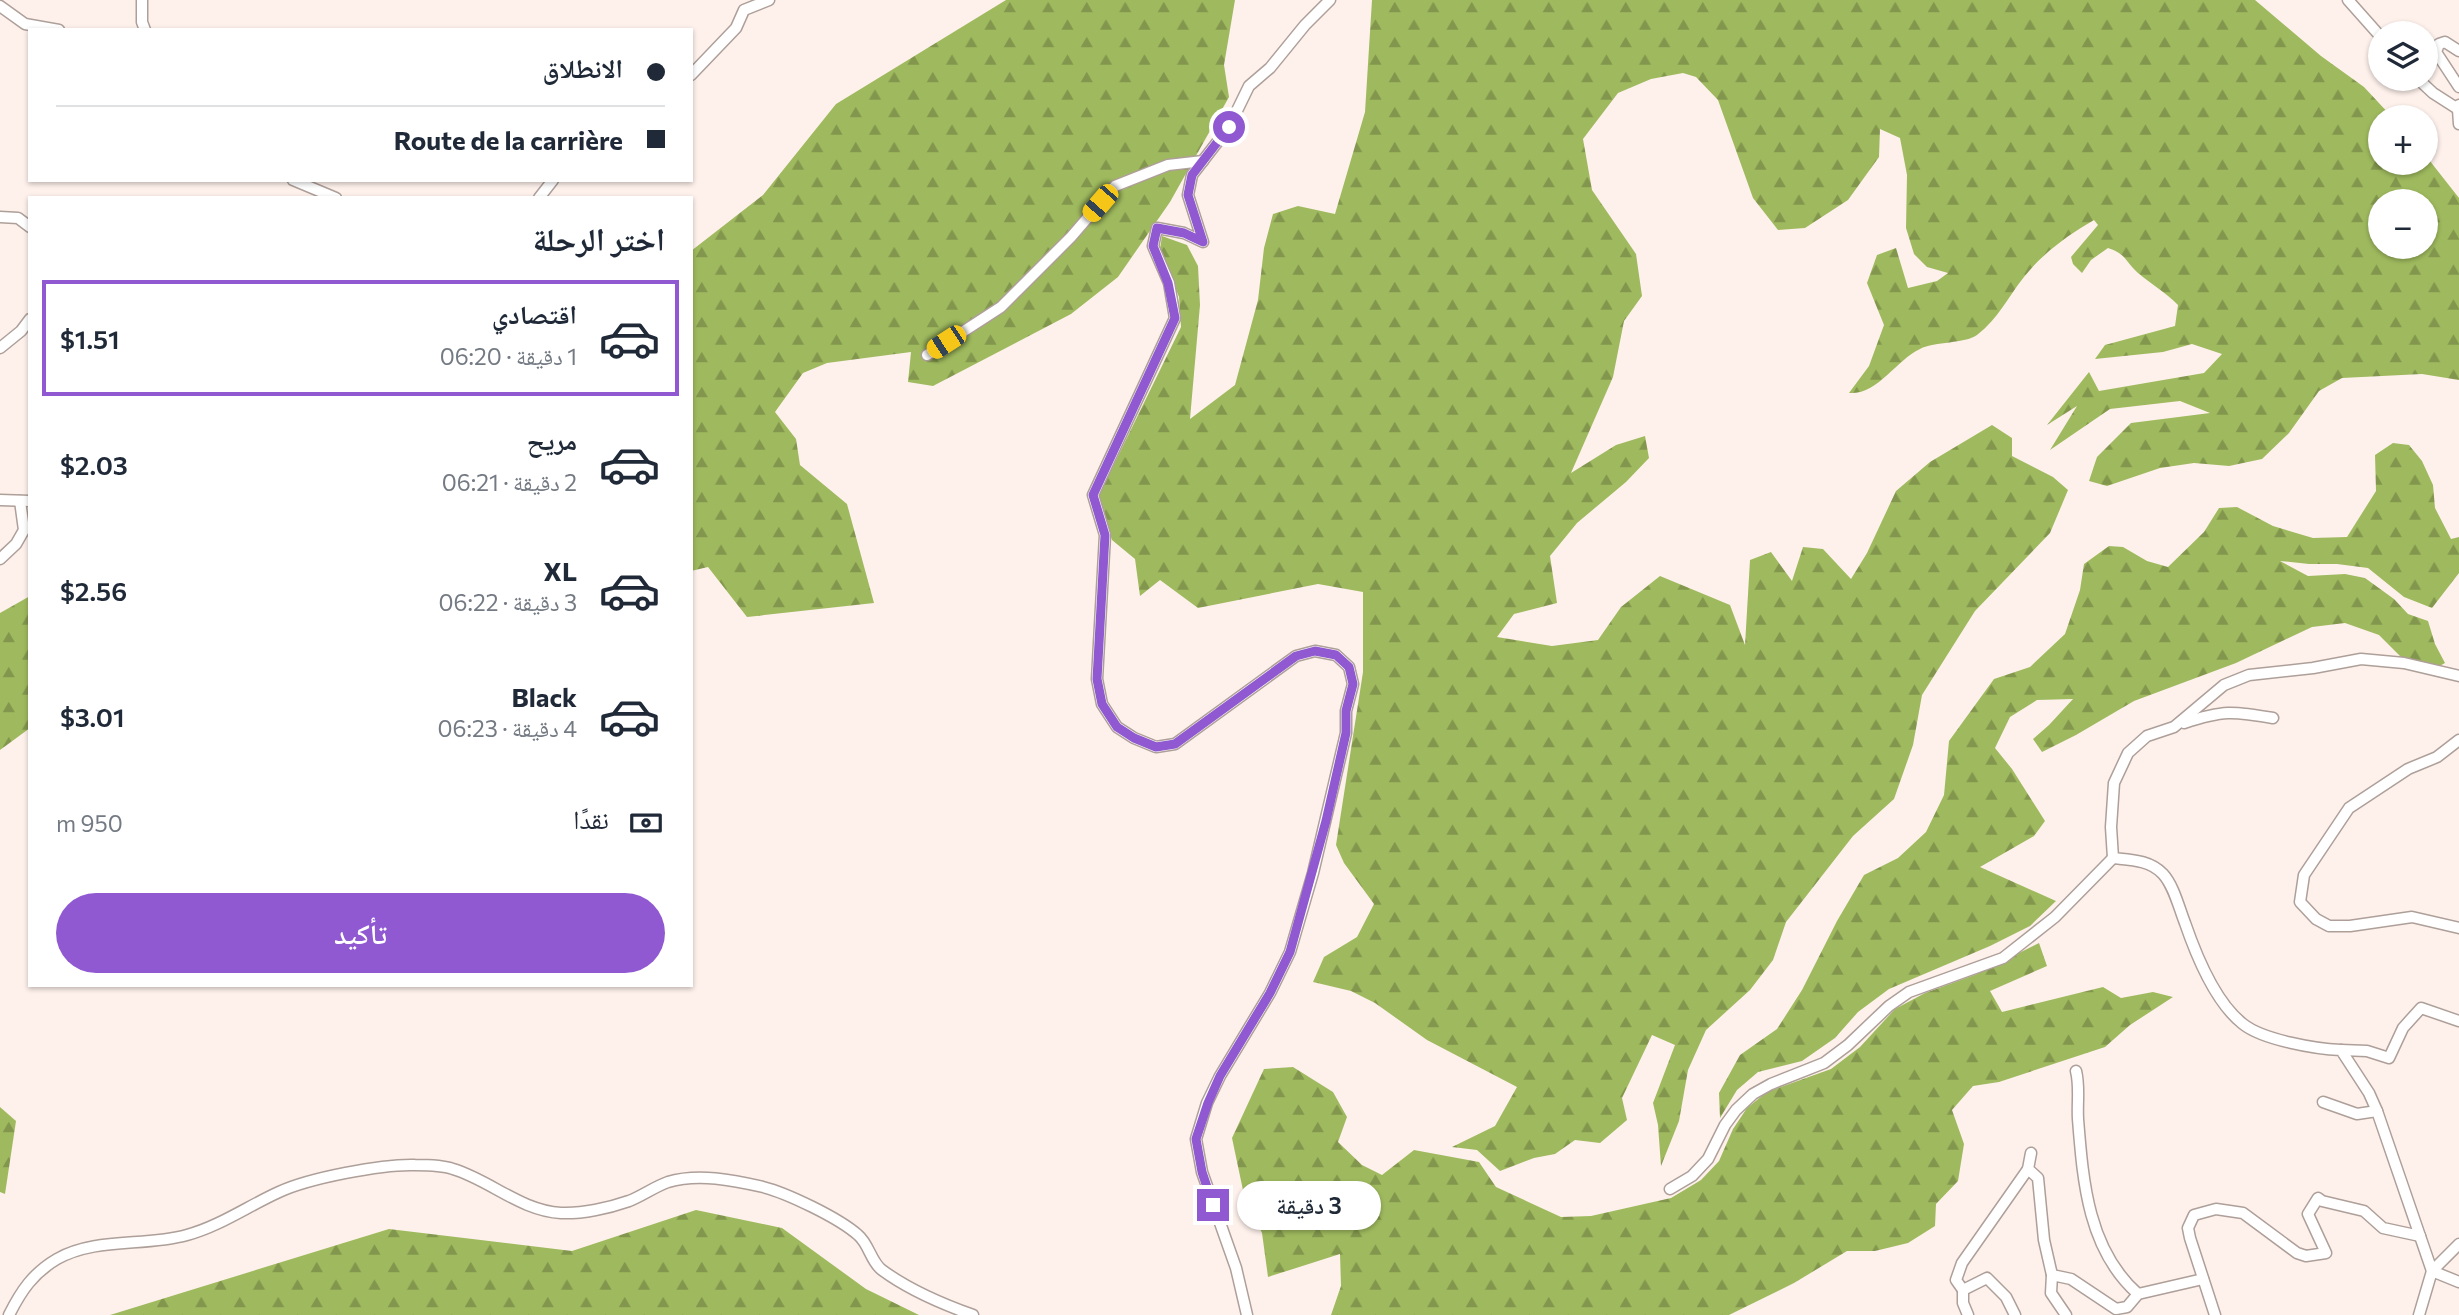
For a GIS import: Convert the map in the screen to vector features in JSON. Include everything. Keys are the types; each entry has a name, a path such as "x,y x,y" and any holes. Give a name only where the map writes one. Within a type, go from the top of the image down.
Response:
{"street":[{"path":"142,0 144,28"},
{"path":"693,73 736,27 744,10 769,0"},
{"path":"1247,1315 1236,1268 1202,1172 1196,1139 1220,1076 1270,993 1290,952 1326,821 1346,733 1346,711 1353,684 1349,667 1336,655 1315,651 1296,656 1175,744 1156,747 1117,727 1102,704 1097,679 1105,535 1093,495 1175,318 1168,283 1153,246 1157,228 1184,233 1203,242 1188,195 1192,175 1229,127 1249,86 1270,68 1331,0"},
{"path":"2348,0 2368,22"},
{"path":"0,6 25,24 48,28"},
{"path":"2459,51 2445,42 2436,48 2459,87"},
{"path":"2431,91 2459,107 2459,124"},
{"path":"927,355 1001,307 1071,237 1115,186 1168,165 1203,162"},
{"path":"298,182 331,196"},
{"path":"541,196 551,182"},
{"path":"0,217 18,218 28,226"},
{"path":"0,348 28,322"},
{"path":"0,500 25,501 24,530 16,544 0,559"},
{"path":"2174,727 2224,685 2249,676 2361,659 2404,663 2459,676"},
{"path":"1670,1189 1692,1176 1708,1160 1725,1125 1736,1110 1754,1094 1771,1084 1824,1063 1909,992 2003,958 2055,917 2088,886 2113,858 2111,827 2114,783 2128,753 2147,736 2211,714 2234,711 2273,718"},
{"path":"2459,740 2437,757 2408,769 2348,808 2304,875 2300,902 2316,919 2329,926 2350,926 2412,917 2459,928"},
{"path":"2113,858 2143,861 2163,874 2174,893 2203,966 2223,1002 2244,1025 2275,1038 2314,1049 2367,1051 2389,1058 2403,1028 2421,1008 2459,1021"},
{"path":"2341,1050 2369,1093 2377,1111 2432,1271 2459,1282"},
{"path":"2076,1071 2080,1085 2077,1101 2084,1182 2095,1232 2114,1269 2138,1294"},
{"path":"2323,1102 2357,1114 2377,1111"},
{"path":"1968,1315 1963,1303 1963,1290 1956,1280 1962,1263 2028,1169 2031,1153"},
{"path":"9,1315 21,1290 38,1271 83,1247 154,1242 187,1235 218,1224 282,1190 363,1171 414,1165 451,1168 483,1181 527,1205 561,1213 592,1210 629,1201 668,1182 699,1177 766,1187 834,1219 860,1236 879,1268 900,1282 973,1315"},
{"path":"2028,1169 2038,1178 2052,1275 2051,1293 2066,1315"},
{"path":"2215,1315 2188,1228 2194,1215 2217,1209 2243,1213 2297,1254 2306,1256 2326,1253 2308,1214 2319,1198 2364,1211 2383,1228 2420,1236"},
{"path":"2419,1315 2432,1271 2459,1244"},
{"path":"2052,1275 2070,1279 2116,1310 2127,1307 2138,1294 2203,1279"},
{"path":"1963,1290 1987,1278 2006,1297 2015,1315"}],"green space":[{"path":"1006,0 1235,0 1224,65 1229,97 1170,202 1118,277 1071,314 933,386 908,382 911,352 827,363 803,373 775,412 796,439 800,465 847,504 874,603 747,617 708,567 693,571 693,249 763,195 836,104"},
{"path":"1372,0 2255,0 2321,56 2364,87 2381,105 2368,105 2368,175 2438,175 2438,171 2459,198 2459,380 2422,374 2342,378 2319,391 2289,433 2262,459 2229,466 2194,463 2160,468 2107,486 2089,481 2097,457 2131,423 2210,413 2180,401 2110,409 2050,450 2077,406 2047,425 2089,372 2099,391 2204,373 2222,354 2192,344 2163,352 2095,359 2105,345 2175,326 2178,305 2114,250 2108,248 2091,260 2082,273 2073,264 2071,257 2098,225 2094,220 2065,238 2039,260 1997,315 1977,335 1920,349 1869,389 1849,393 1869,366 1884,325 1867,283 1877,255 1896,248 1908,288 1937,281 1948,273 1927,267 1914,254 1906,228 1907,175 1900,138 1880,129 1879,157 1848,200 1805,228 1778,230 1753,198 1718,100 1696,77 1683,73 1651,79 1618,93 1583,139 1592,190 1636,254 1642,296 1624,321 1613,377 1571,473 1616,445 1645,436 1649,458 1626,482 1577,523 1550,556 1557,603 1514,614 1497,637 1552,646 1598,640 1621,607 1660,576 1730,605 1745,645 1750,560 1771,552 1792,581 1803,547 1823,549 1851,579 1867,553 1896,491 1930,462 1992,425 2012,438 2012,456 2053,477 2068,490 2050,533 1975,611 1922,695 1913,745 1894,799 1853,836 1786,922 1773,960 1750,990 1706,1030 1688,1070 1679,1121 1661,1166 1658,1125 1653,1103 1675,1045 1652,1035 1622,1098 1627,1120 1600,1143 1575,1140 1555,1154 1534,1158 1500,1171 1477,1150 1452,1147 1495,1126 1517,1087 1427,1040 1375,1003 1351,991 1313,982 1324,957 1357,937 1374,904 1344,863 1336,845 1363,672 1363,592 1318,584 1198,608 1160,580 1140,596 1135,559 1112,540 1098,497 1181,327 1179,297 1160,249 1162,236 1187,245 1198,266 1200,305 1190,419 1235,385 1258,300 1264,248 1273,214 1298,206 1335,214 1365,112"},
{"path":"2393,443 2409,445 2422,461 2433,485 2435,508 2451,539 2459,537 2459,573 2432,608 2404,597 2368,568 2280,561 2308,576 2345,574 2365,578 2394,599 2408,614 2428,621 2435,644 2445,663 2436,668 2409,665 2379,635 2345,623 2312,627 2236,663 2134,701 2042,752 2033,739 2073,699 2037,700 2010,717 1995,748 2012,769 2045,821 2034,836 1980,867 2056,901 2030,926 1889,989 1858,1012 1835,1038 1802,1061 1758,1072 1737,1090 1720,1118 1719,1093 1740,1055 1777,1029 1802,990 1864,875 1898,858 1926,832 1944,795 1949,741 1994,679 2030,667 2065,634 2080,590 2084,564 2109,546 2123,547 2147,561 2168,567 2204,532 2219,508 2237,507 2273,526 2313,538 2347,537 2376,491 2375,455"},
{"path":"28,597 28,729 0,750 0,613"},
{"path":"2039,943 2047,966 1990,991 2002,1012 2103,987 2121,998 2153,992 2173,997 2130,1025 2105,1047 1999,1082 1973,1086 1952,1110 1964,1144 1958,1181 1936,1204 1935,1226 1908,1243 1875,1251 1847,1251 1794,1283 1729,1315 1331,1315 1341,1286 1340,1254 1268,1277 1262,1233 1244,1195 1232,1138 1264,1069 1293,1067 1333,1092 1347,1117 1338,1142 1362,1165 1382,1175 1414,1150 1479,1162 1496,1187 1561,1217 1591,1216 1671,1198 1701,1180 1719,1161 1733,1129 1747,1108 1767,1092 1831,1069 1860,1047 1895,1009 1925,993 1977,974"},
{"path":"0,1107 16,1121 5,1194 0,1192"},
{"path":"696,1210 782,1228 866,1289 919,1315 110,1315 389,1229 572,1251"}],"route":[{"path":"1213,1205 1202,1172 1196,1139 1220,1076 1270,993 1290,952 1326,821 1346,733 1346,711 1353,684 1349,667 1336,655 1315,651 1296,656 1219,710 1193,733 1175,744 1156,747 1117,727 1102,704 1097,679 1105,535 1093,495 1175,318 1168,283 1153,246 1157,228 1184,233 1203,242 1188,195 1192,175 1229,127"}]}
